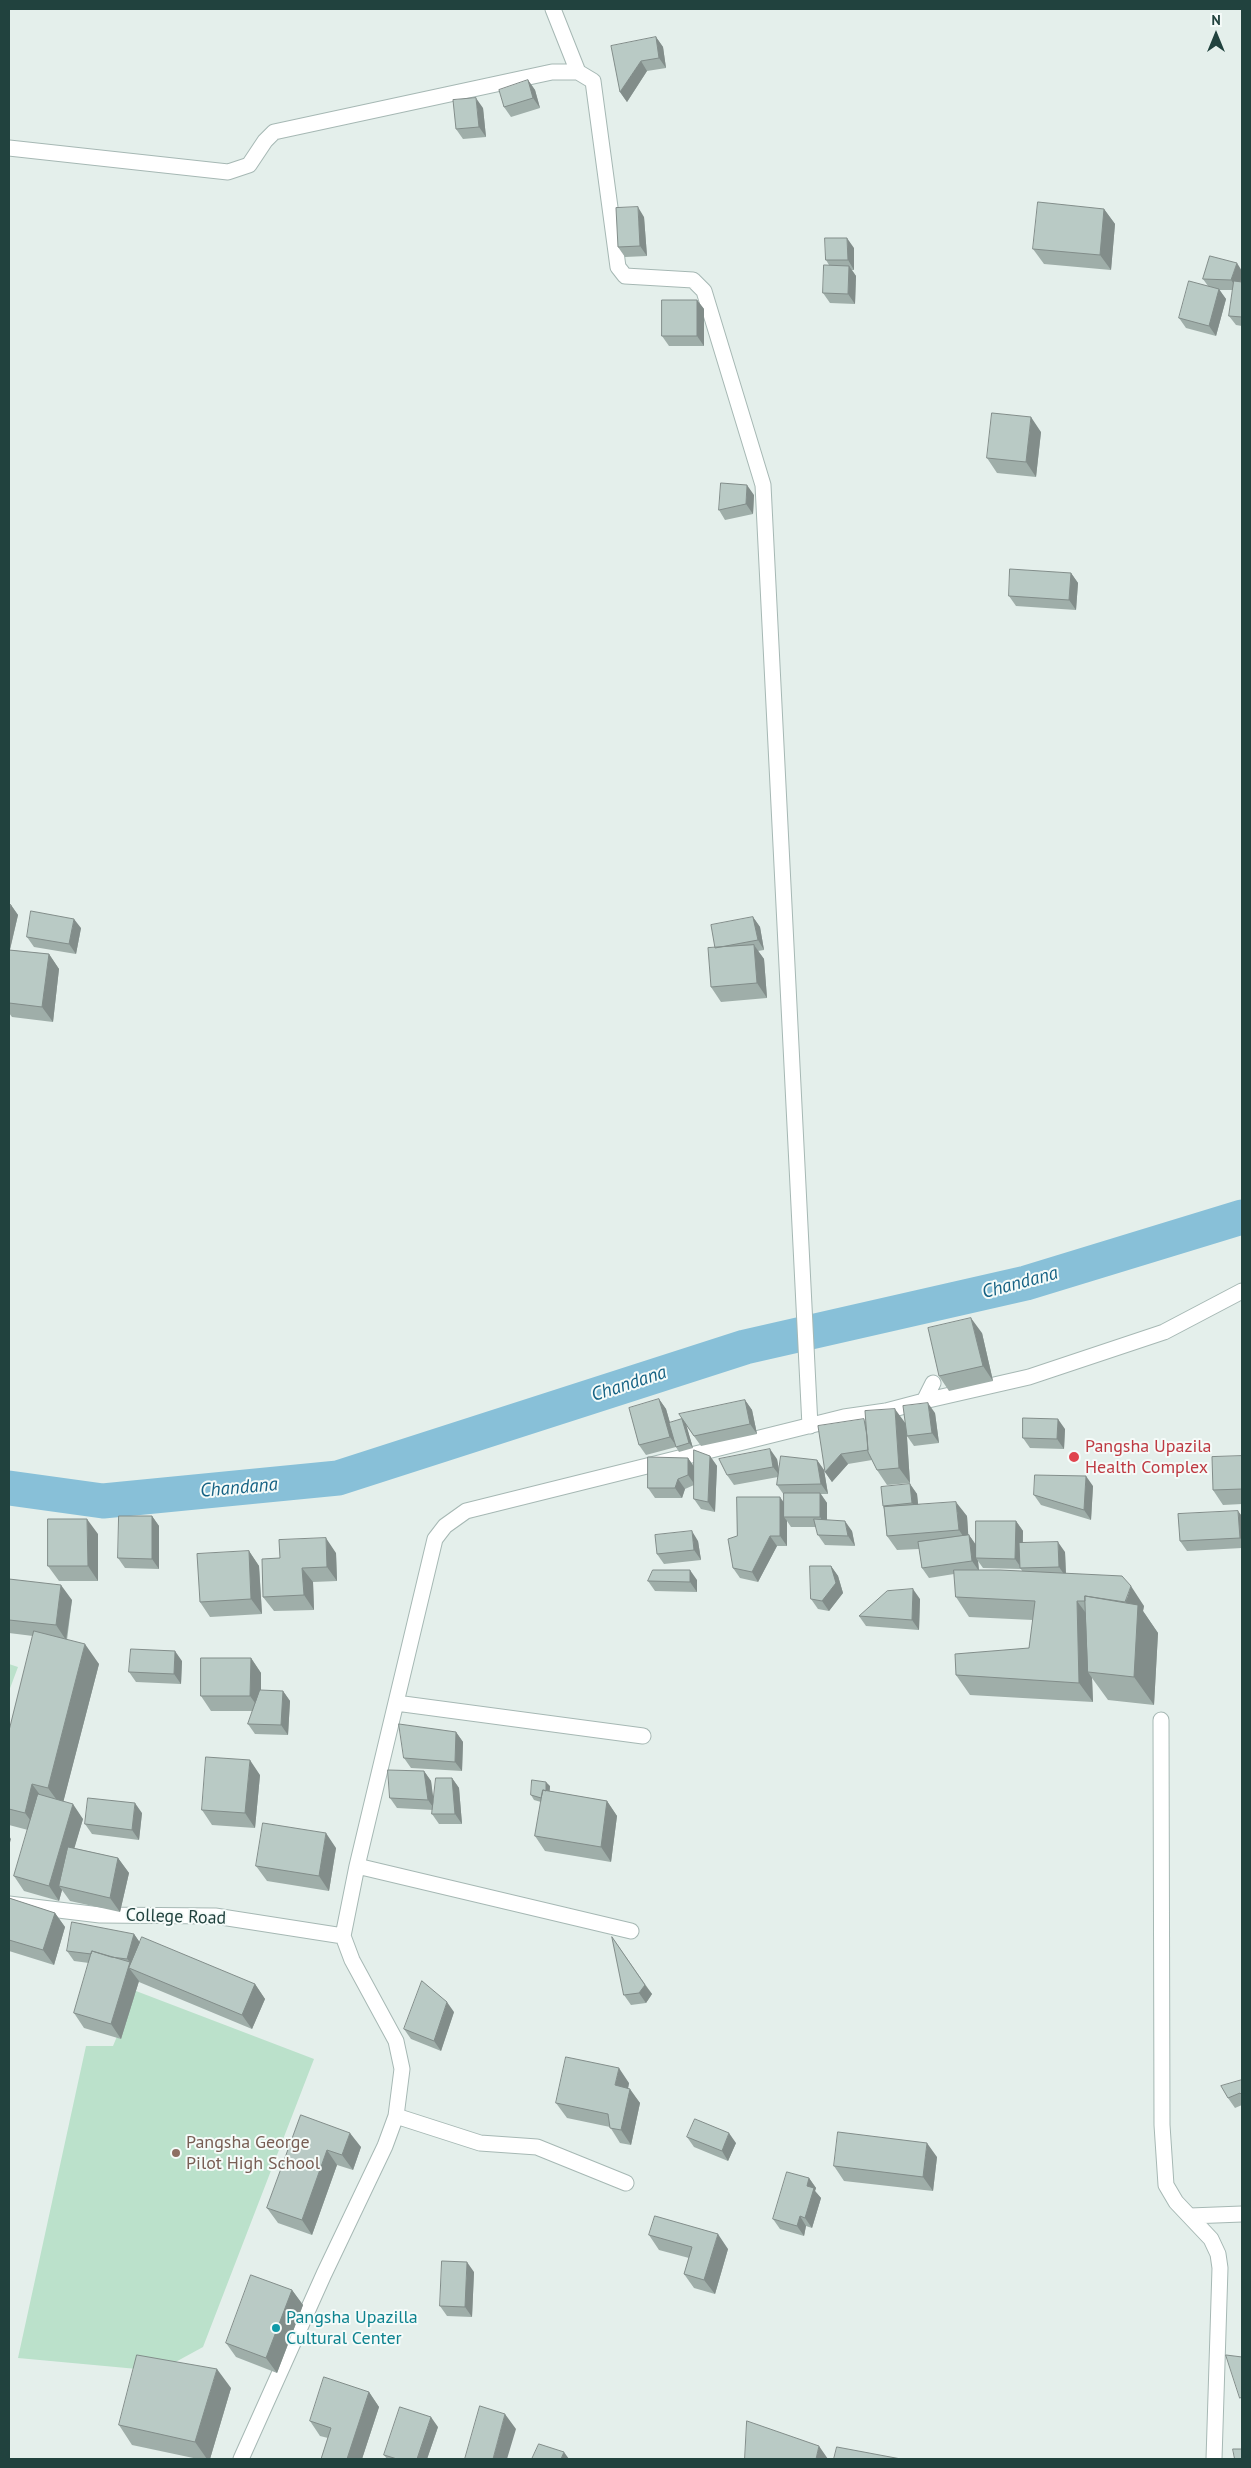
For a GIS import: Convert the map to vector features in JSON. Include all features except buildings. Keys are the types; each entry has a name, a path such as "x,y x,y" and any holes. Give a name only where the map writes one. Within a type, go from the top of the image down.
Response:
{"street":[{"path":"553,9 578,72"},
{"path":"9,148 228,172 248,165 274,132 552,72 578,72 594,81 618,267 625,276 693,280 704,291 763,485 810,1426"},
{"path":"241,2459 324,2274 385,2146 396,2116 402,2069 396,2041 352,1960 343,1936 357,1866 435,1539 445,1526 466,1511 844,1417 886,1411 924,1400 1029,1377 1164,1332 1242,1291"},
{"path":"924,1400 933,1383"},
{"path":"396,1703 643,1736"},
{"path":"1161,1720 1162,2125 1166,2184 1176,2202 1211,2239 1218,2254 1220,2268 1214,2459"},
{"path":"357,1866 631,1931"},
{"name":"College Road","path":"9,1904 100,1915 215,1916 343,1936"},
{"path":"396,2116 480,2143 537,2147 626,2183"},
{"path":"1190,2216 1242,2214"}],"green space":[{"path":"9,1664 18,1667 9,1691"},
{"path":"136,1991 314,2059 203,2347 159,2371 18,2358 86,2046 113,2046"}],"waterway":[{"name":"Chandana","path":"9,1488 103,1501 338,1478 745,1347 1026,1283 1242,1217"}],"place":[{"name":"Pangsha Upazila Health Complex","path":"1074,1457"},
{"name":"Pangsha George Pilot High School","path":"176,2153"},
{"name":"Pangsha Upazilla Cultural Center","path":"276,2328"}]}
